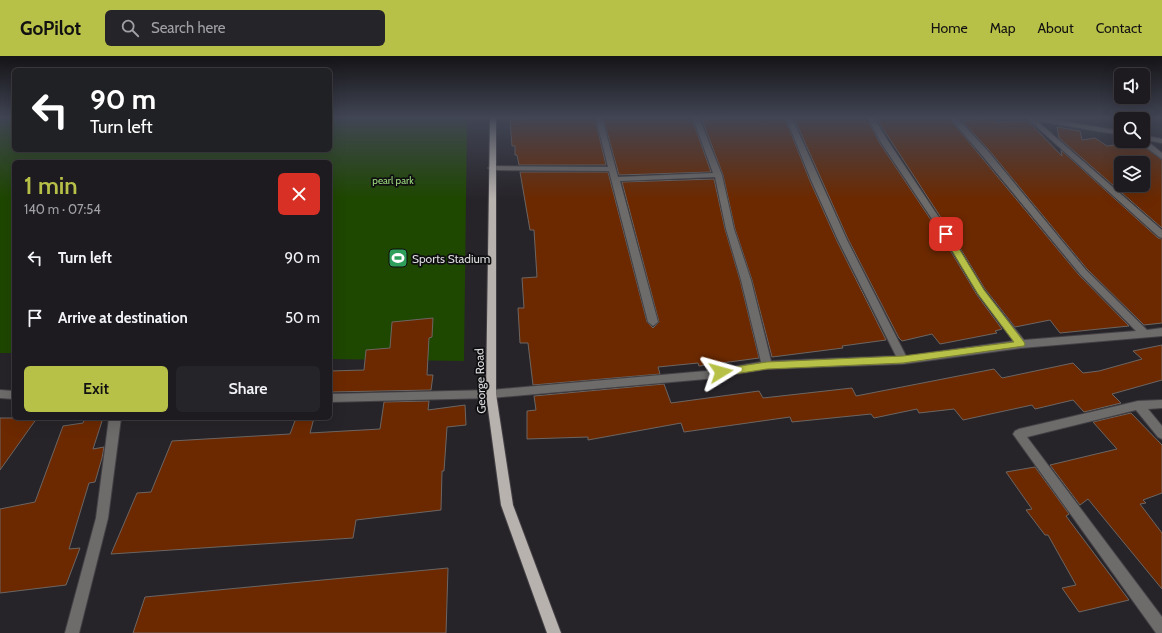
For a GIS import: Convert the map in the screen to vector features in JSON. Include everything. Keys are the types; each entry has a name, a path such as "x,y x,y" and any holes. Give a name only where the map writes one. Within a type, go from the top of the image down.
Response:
{"main road":[{"name":"George Road","path":"492,145 491,394 507,505 554,633"}],"street":[{"path":"606,145 653,322"},
{"path":"706,145 718,176 730,229 746,280 767,366"},
{"path":"801,145 837,230 873,304 903,360"},
{"path":"887,145 946,234 981,292 1021,344"},
{"path":"978,145 1083,272 1145,334"},
{"path":"1060,145 1162,235"},
{"path":"1150,147 1162,157"},
{"path":"492,168 612,169"},
{"path":"614,179 718,176"},
{"path":"332,398 491,394 706,375 767,366 903,360 1021,344 1162,332"},
{"path":"0,394 12,395"},
{"path":"1162,404 1138,405 1019,434 1162,629"},
{"path":"1138,405 1162,434"},
{"path":"72,633 102,518 115,420"}],"green space":[{"name":"Sports Stadium","path":"0,145 12,145 12,152 332,152 332,145 467,145 464,361 332,359 332,160 12,160 12,353 0,353"}],"building":[{"path":"601,145 606,165 519,165 517,155 515,155 515,146 512,146"},
{"path":"611,145 701,145 711,172 619,175"},
{"path":"712,145 796,145 837,241 886,340 842,346 843,348 772,357 752,280 735,229 723,175"},
{"path":"806,145 881,145 941,235 977,295 1002,329 995,331 997,333 940,344 932,334 902,341 899,338 848,239"},
{"path":"894,145 971,145 1079,275 1129,326 1060,333 1050,320 1015,327 985,289 951,233"},
{"path":"984,145 1051,145 1062,156 1061,150 1158,238 1162,239 1162,323 1144,325 1087,269"},
{"path":"1067,145 1114,145 1114,148 1146,148 1162,160 1162,228 1121,192 1150,192 1150,156 1114,156 1114,186"},
{"path":"520,172 608,172 647,322 653,328 659,322 622,182 714,179 725,229 740,280 759,358 699,366 698,363 658,367 660,374 533,385 528,343 520,343 518,308 524,308 522,278 537,277 534,230 530,230"},
{"path":"433,318 432,337 429,338 427,375 433,375 431,390 332,392 332,371 364,370 366,350 390,348 392,322"},
{"path":"1162,345 1162,380 1112,394 1121,403 1084,412 1073,400 1035,409 1032,405 963,420 954,409 919,413 917,409 874,418 871,414 792,422 790,417 684,432 681,423 588,440 588,437 527,439 527,411 536,410 534,396 664,384 671,403 759,391 763,398 852,388 856,396 994,369 1002,378 1073,363 1083,373 1099,371 1142,359 1133,351"},
{"path":"429,401 428,410 465,405 466,425 447,427 444,471 442,471 441,510 356,520 353,538 111,554 137,493 151,492 172,441 290,434 295,420 313,420 310,433 380,429 384,402"},
{"path":"1131,413 1162,445 1162,493 1143,500 1146,503 1140,504 1162,533 1162,589 1088,499 1080,505 1050,465 1117,449 1093,422"},
{"path":"0,418 12,418 12,420 36,420 0,470"},
{"path":"84,420 102,420 93,449 104,447 95,482 89,483 69,549 80,548 66,585 0,593 0,509 35,502 63,426 83,423"},
{"path":"1035,467 1069,514 1066,516 1129,600 1079,612 1062,588 1076,585 1048,535 1045,535 1026,510 1032,509 1006,472"},
{"path":"448,568 446,633 133,633 145,597"}],"place":[{"name":"Sports Stadium","path":"398,258"}],"route":[{"path":"721,372 767,366 903,360 972,349 1021,344 981,292 946,234"}],"park label":[{"name":"pearl park","path":"393,180"}]}
